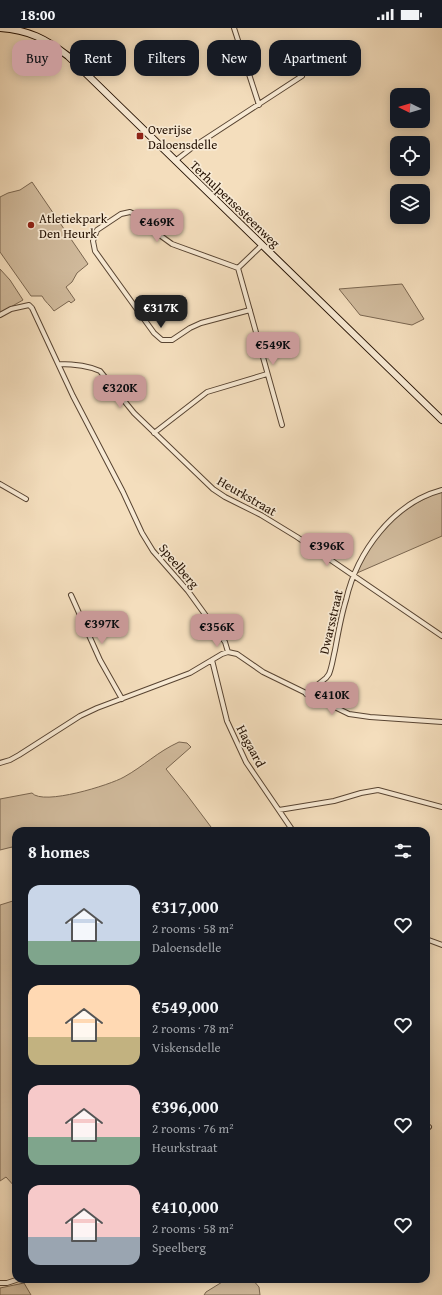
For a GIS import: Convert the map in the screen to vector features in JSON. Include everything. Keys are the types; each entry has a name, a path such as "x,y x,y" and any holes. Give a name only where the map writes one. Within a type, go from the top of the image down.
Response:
{"main road":[{"name":"Terhulpensesteenweg","path":"0,28 34,34 46,40 68,56 442,420"}],"street":[{"path":"234,28 259,105"},
{"path":"175,161 193,147 302,76"},
{"path":"238,268 172,244 154,231 139,216 130,212 121,214 98,230 93,241 95,251 154,333 162,340 172,340 190,328 201,323 250,310"},
{"path":"238,268 262,245"},
{"path":"238,268 282,425"},
{"name":"Speelberg","path":"0,315 11,309 29,305 34,312 73,396 123,492 142,533 153,551 188,591 225,642 228,652"},
{"name":"Heurkstraat","path":"59,364 100,371 128,407 184,463 217,492 261,515 297,537 442,636"},
{"path":"154,433 207,392 267,374"},
{"path":"0,484 26,499"},
{"name":"Dwarsstraat","path":"306,694 326,678 331,669 353,575 367,550 380,532 395,516 413,502 442,490"},
{"path":"71,596 100,660 122,699"},
{"path":"0,763 19,755 80,716 190,673 228,652 237,654 264,672 339,710 359,716 442,722"},
{"name":"Hagaard","path":"212,660 227,722 246,762 290,827"},
{"path":"279,810 334,801 361,792 378,790 442,807"},
{"path":"430,940 442,945"},
{"path":"0,1283 12,1281"}],"shaded area":[{"name":"Atletiekpark Den Heurk","path":"32,182 88,264 77,273 72,282 66,287 75,300 71,303 69,301 54,311 42,296 31,296 0,252 0,197 20,190"},
{"path":"0,269 10,280 23,300 0,313"},
{"path":"402,284 424,319 412,325 360,315 339,289"},
{"path":"442,491 442,536 357,573 374,542 390,523 408,508"},
{"path":"179,742 187,743 191,747 166,769 211,827 12,827 12,847 0,850 0,799 32,793 39,796 49,797 62,796 92,789 124,777 164,750"},
{"path":"12,901 12,1184 6,1177 0,1181 0,905"},
{"path":"24,1283 31,1295 0,1295 0,1288"},
{"path":"221,1283 256,1283 259,1287 260,1295 204,1295 206,1292"}],"place":[{"name":"Overijse Daloensdelle","path":"140,136"},
{"name":"Atletiekpark Den Heurk","path":"31,225"}]}
